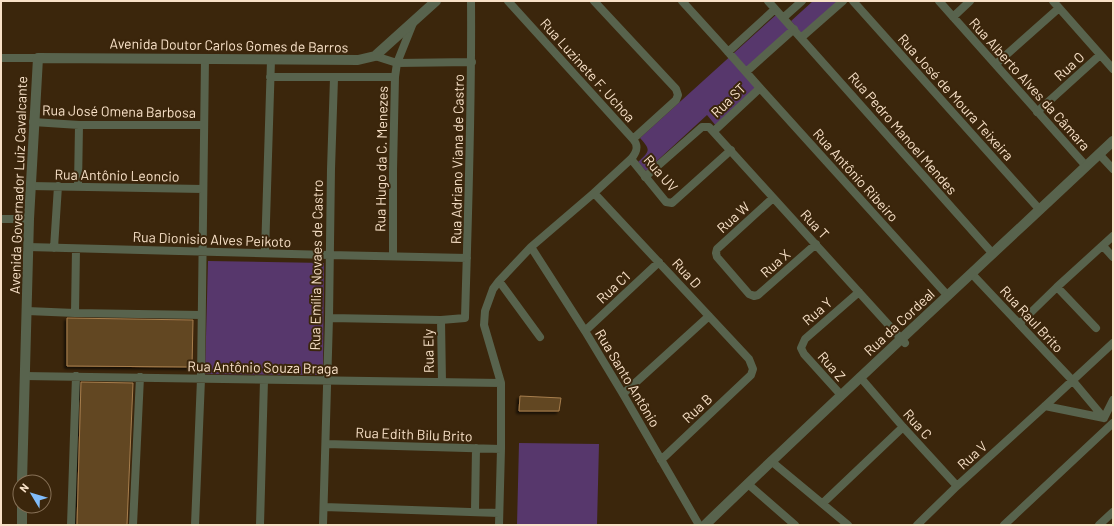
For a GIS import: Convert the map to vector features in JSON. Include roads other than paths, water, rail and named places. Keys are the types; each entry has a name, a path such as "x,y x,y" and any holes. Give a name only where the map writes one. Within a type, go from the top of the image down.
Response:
{"street":[{"path":"375,56 436,1"},
{"name":"Rua Adriano Viana de Castro","path":"441,320 465,318 472,62 471,1"},
{"name":"Rua Luzinete F. Uchoa","path":"508,1 633,139 637,147 636,154 631,159"},
{"path":"594,1 676,89 678,94 676,100 633,139"},
{"name":"Rua Antônio Ribeiro","path":"682,1 948,296"},
{"name":"Rua Pedro Manoel Mendes","path":"768,1 802,37 993,254"},
{"path":"784,18 802,1"},
{"path":"802,37 843,1"},
{"name":"Rua José de Moura Teixeira","path":"853,1 1040,210"},
{"name":"Rua Alberto Alves da Câmara","path":"939,1 1086,166"},
{"path":"953,17 970,1"},
{"path":"1053,1 1113,69"},
{"path":"996,64 1059,8"},
{"path":"728,52 775,9"},
{"name":"Rua Hugo da C. Menezes","path":"393,256 395,78 397,63 413,22"},
{"path":"746,72 794,29"},
{"name":"Rua O","path":"1037,112 1100,55"},
{"path":"375,56 397,63 472,62"},
{"name":"Avenida Doutor Carlos Gomes de Barros","path":"1,58 358,60 375,56"},
{"name":"Avenida Governador Luiz Cavalcante","path":"22,474 30,186 38,58"},
{"path":"195,525 200,379 205,58"},
{"path":"265,253 270,60"},
{"path":"270,77 395,78"},
{"name":"Rua Emília Novaes de Castro","path":"323,525 334,78"},
{"name":"Rua ST","path":"646,177 702,127 712,129 760,88"},
{"name":"Rua José Omena Barbosa","path":"33,122 79,125 204,125"},
{"path":"78,186 79,125"},
{"name":"Rua T","path":"712,129 903,341"},
{"name":"Rua da Cordeal","path":"705,525 860,377 903,341 948,296 1113,141"},
{"name":"Rua UV","path":"631,159 666,202 672,203 731,150"},
{"path":"1099,154 1113,169"},
{"path":"499,525 501,383 484,325 485,311 493,289 531,247 631,159"},
{"name":"Rua Antônio Leoncio","path":"30,186 203,189"},
{"path":"54,248 58,186"},
{"name":"Rua D","path":"594,193 749,359 753,369 751,375"},
{"name":"Rua W","path":"749,294 718,257 716,253 717,249 773,198"},
{"path":"1,219 29,219"},
{"path":"1019,324 1113,236"},
{"name":"Rua X","path":"749,294 754,296 758,295 816,244"},
{"path":"1103,246 1113,257"},
{"name":"Rua Dionisio Alves Peikoto","path":"28,247 467,258"},
{"name":"Rua Santo Antônio","path":"531,247 585,331 699,525"},
{"path":"75,314 76,249"},
{"name":"Rua C1","path":"585,331 659,262"},
{"name":"Rua Raul Brito","path":"972,274 1073,381 1104,418"},
{"path":"499,281 540,337"},
{"path":"1057,287 1096,328"},
{"name":"Rua Y","path":"804,354 801,348 805,339 859,292"},
{"path":"27,311 75,314 201,315"},
{"path":"623,394 709,316"},
{"path":"329,318 441,320"},
{"name":"Rua Ely","path":"441,320 442,382"},
{"path":"1045,406 1113,343"},
{"name":"Rua Z","path":"804,354 840,396"},
{"name":"Rua B","path":"661,460 751,375"},
{"name":"Rua Antônio Souza Braga","path":"24,376 501,383"},
{"path":"71,525 76,376"},
{"name":"Rua C","path":"860,377 902,427 957,486"},
{"path":"133,525 140,378"},
{"path":"260,525 264,380"},
{"path":"1104,418 1113,400"},
{"path":"1045,406 1113,420"},
{"name":"Rua V","path":"917,525 957,486 1045,406"},
{"path":"1004,525 1113,424"},
{"path":"823,503 902,427"},
{"name":"Rua Edith Bilu Brito","path":"326,444 501,449"},
{"path":"475,512 476,448"},
{"path":"771,461 848,525"},
{"path":"748,484 794,525"},
{"path":"324,507 499,512"},
{"path":"1099,525 1113,512"},
{"path":"22,514 22,525"}]}
